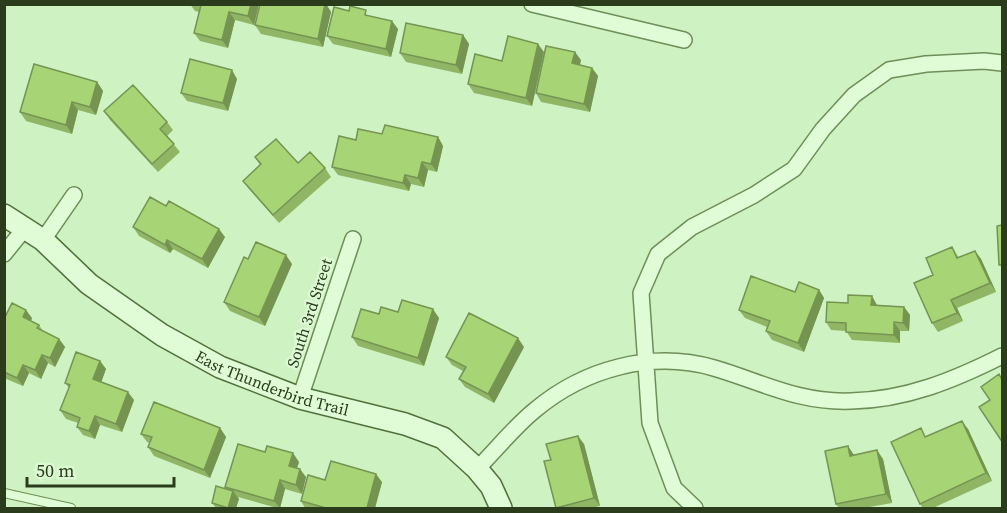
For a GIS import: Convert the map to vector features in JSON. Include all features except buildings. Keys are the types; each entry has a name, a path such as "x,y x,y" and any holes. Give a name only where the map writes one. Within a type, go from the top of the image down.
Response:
{"street":[{"path":"532,4 684,40"},
{"path":"695,508 674,488 650,423 641,293 658,254 692,227 754,195 794,169 823,129 854,95 890,70 926,64 984,61 1002,63"},
{"path":"43,240 74,195"},
{"name":"East Thunderbird Trail","path":"4,215 43,240 89,284 162,334 220,367 300,398 405,424 444,438 477,469 491,486 501,508"},
{"path":"4,254 25,228"},
{"name":"South 3rd Street","path":"300,398 353,239"},
{"path":"477,469 535,410 581,380 603,370 660,361 713,368 785,394 849,402 910,394 946,383 1002,356"}],"lane":[{"path":"4,493 70,508"}]}
